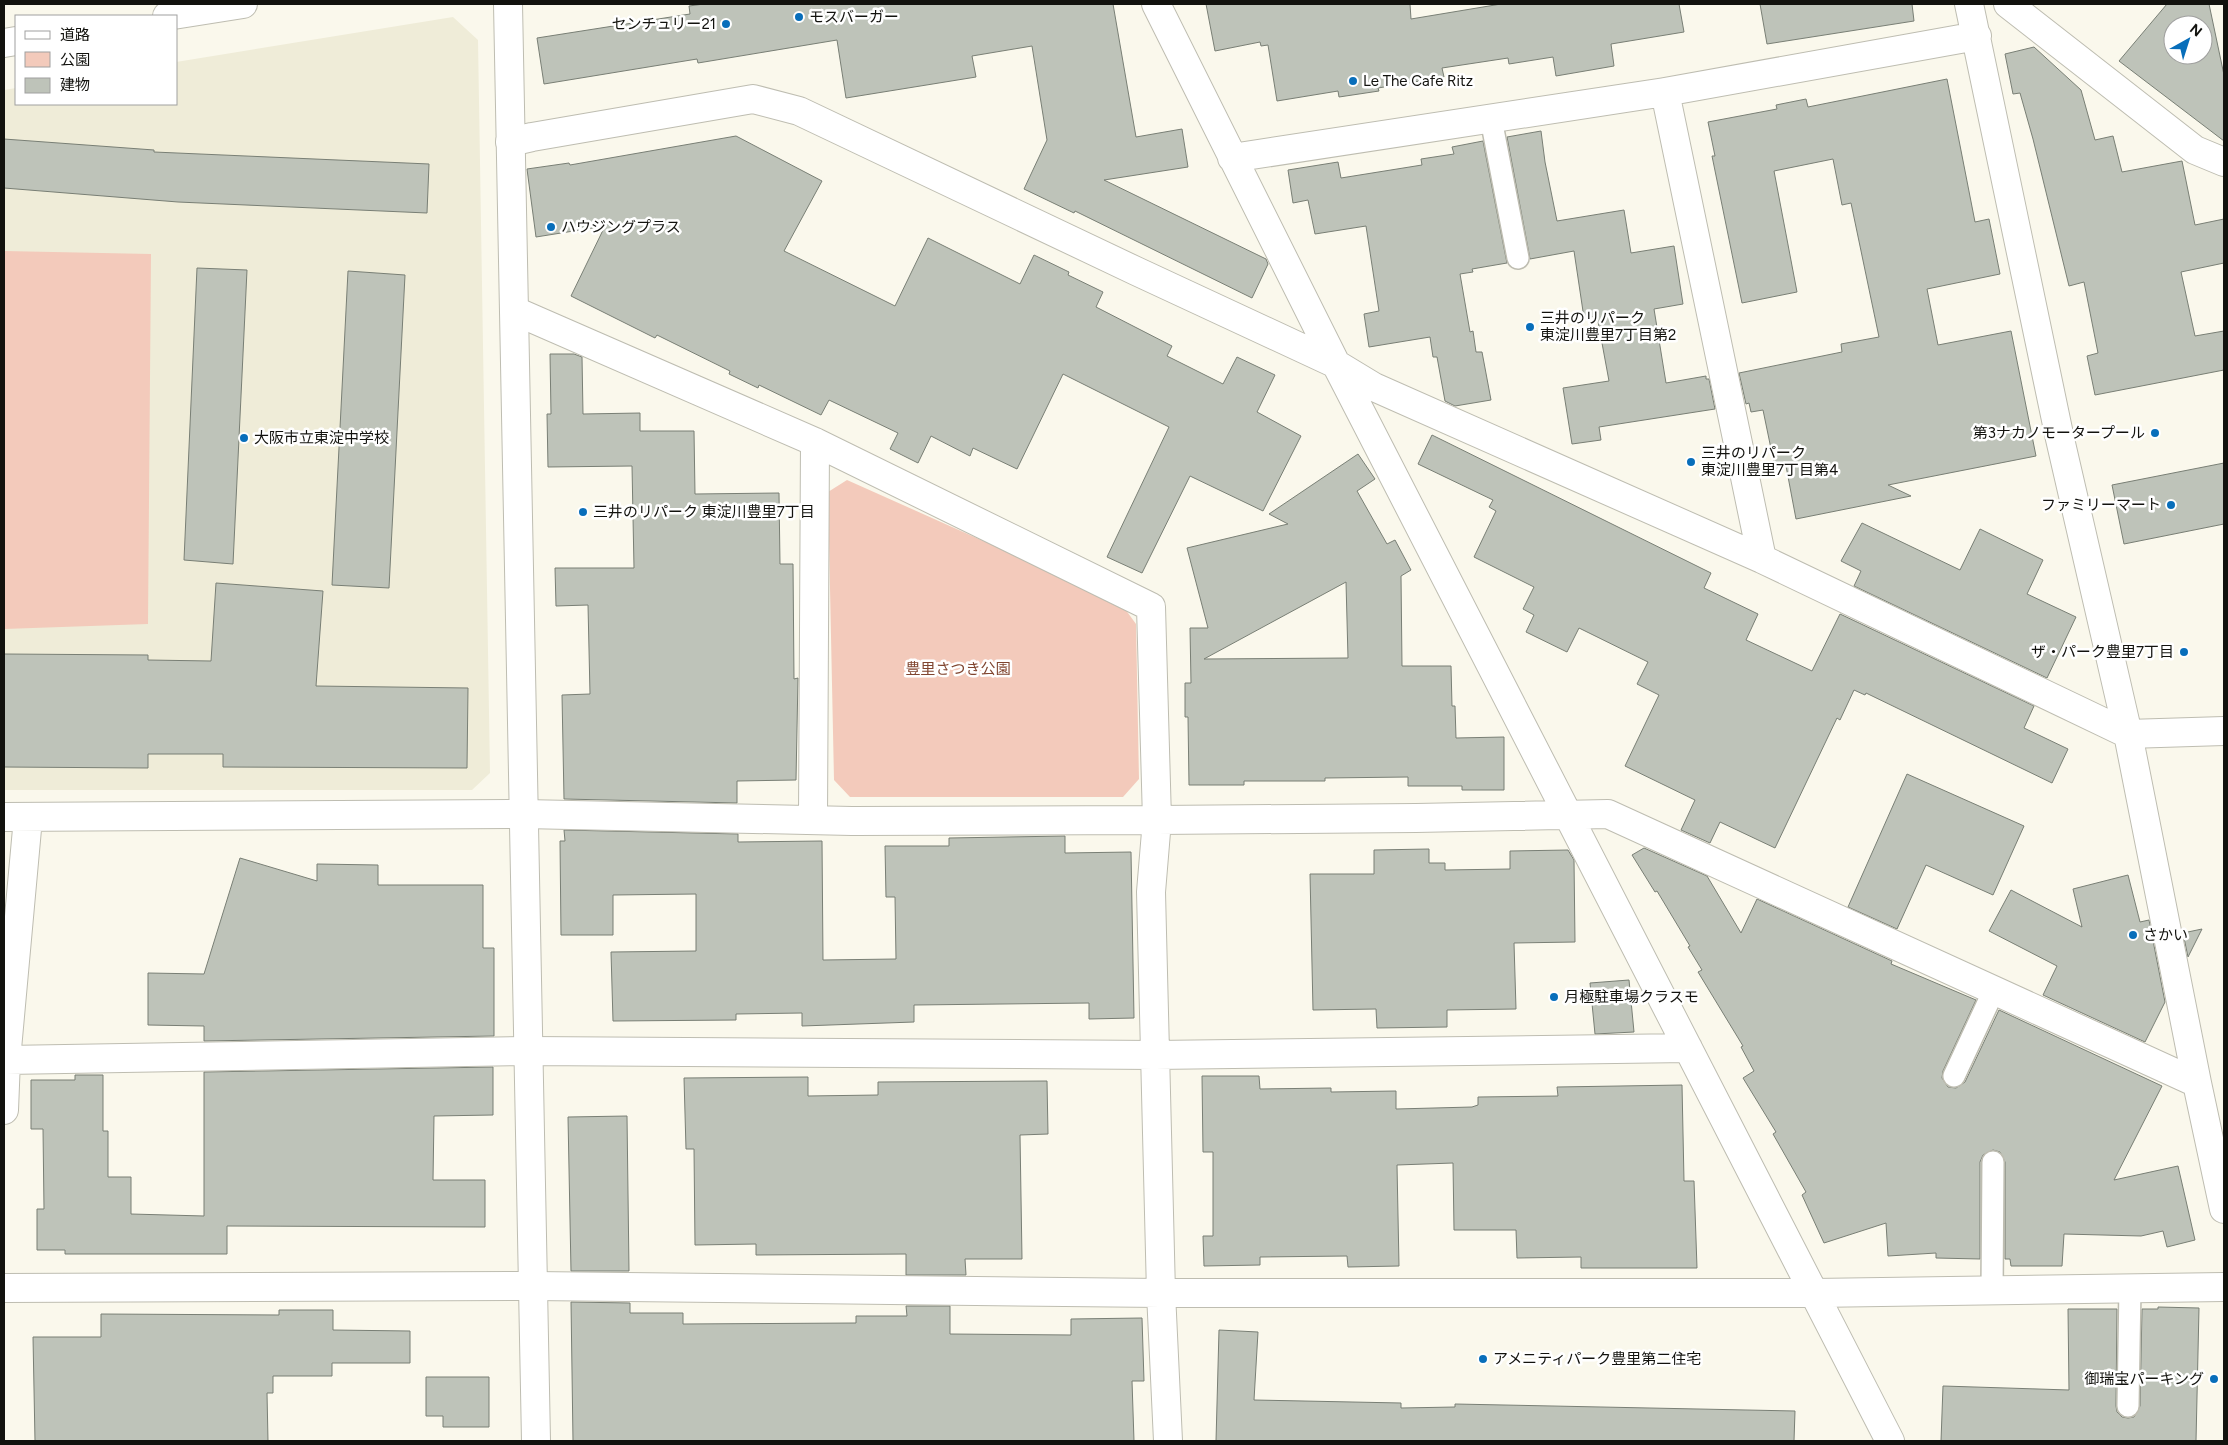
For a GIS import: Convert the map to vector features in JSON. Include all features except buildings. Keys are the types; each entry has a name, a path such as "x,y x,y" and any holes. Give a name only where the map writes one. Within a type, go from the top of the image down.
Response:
{"street":[{"path":"173,15 243,4"},
{"path":"508,4 536,1441"},
{"path":"1156,4 1336,364 1890,1441"},
{"path":"1969,4 2060,440 2128,734 2224,1209"},
{"path":"2008,4 2195,150 2224,162"},
{"path":"1232,158 1665,92 1977,36"},
{"path":"1665,92 1762,559"},
{"path":"510,142 753,99 799,111 1336,364 1374,387 1762,559 2128,734 2224,732"},
{"path":"515,311 815,442 1152,606 1157,820 1151,892 1161,1293 1168,1441"},
{"path":"813,818 815,442"},
{"path":"4,1110 16,817 524,814 813,818 852,821 1416,818 1608,814 2197,1082"},
{"path":"6,1060 529,1051 1155,1056 1688,1048"},
{"path":"4,1288 533,1286 1161,1293 1814,1293 2224,1287"}],"lane":[{"path":"1491,119 1518,258"},
{"path":"1954,1076 1994,990"},
{"path":"1992,1291 1993,1162"},
{"path":"2128,1406 2130,1288"}],"shaded area":[{"name":"大阪市立東淀中学校","path":"453,17 478,40 490,773 472,790 4,790 4,90 15,88 15,105 178,105 178,62"}],"green space":[{"path":"4,251 151,254 148,624 4,629"},
{"name":"豊里さつき公園","path":"847,480 1120,602 1136,624 1139,779 1123,797 850,797 834,780 828,492"}],"place":[{"name":"モスバーガー","path":"799,17"},
{"name":"センチュリー21","path":"726,24"},
{"name":"Le The Cafe Ritz","path":"1353,81"},
{"name":"ハウジングプラス","path":"551,227"},
{"name":"三井のリパーク 東淀川豊里7丁目第2","path":"1530,327"},
{"name":"第3ナカノモータープール","path":"2155,433"},
{"name":"大阪市立東淀中学校","path":"244,438"},
{"name":"三井のリパーク 東淀川豊里7丁目第4","path":"1691,462"},
{"name":"ファミリーマート","path":"2171,505"},
{"name":"三井のリパーク 東淀川豊里7丁目","path":"583,512"},
{"name":"ザ・パーク豊里7丁目","path":"2184,652"},
{"name":"さかい","path":"2133,935"},
{"name":"月極駐車場クラスモ","path":"1554,997"},
{"name":"アメニティパーク豊里第二住宅","path":"1483,1359"},
{"name":"御瑞宝パーキング","path":"2214,1379"}]}
